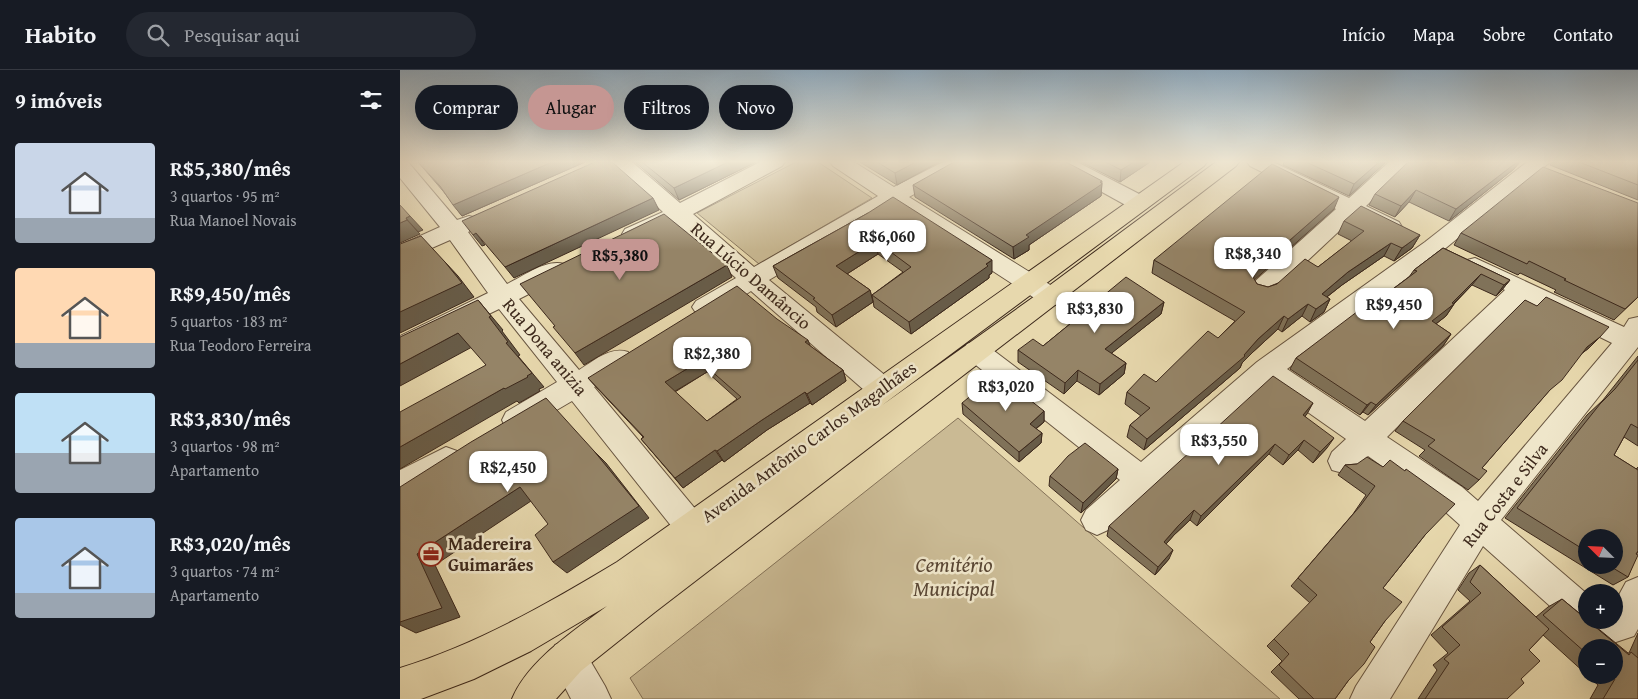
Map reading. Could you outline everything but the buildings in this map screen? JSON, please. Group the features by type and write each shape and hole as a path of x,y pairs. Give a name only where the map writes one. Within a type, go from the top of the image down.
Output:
{"main road":[{"name":"Avenida Antônio Carlos Magalhães","path":"531,699 568,658 976,351 1040,290 1139,203 1155,191"},
{"name":"Avenida Antônio Carlos Magalhães","path":"400,686 452,670 507,644 565,613 629,572 882,389 1040,290 1186,191"}],"street":[{"name":"Rua Dona anizia","path":"425,191 502,295 691,527"},
{"name":"Rua Lúcio Damâncio","path":"648,191 678,213 751,278 882,389"},
{"path":"616,242 719,191"},
{"path":"887,191 1040,290"},
{"path":"685,319 751,278 903,191"},
{"path":"1117,191 1139,203"},
{"path":"1317,191 1522,289 1633,333"},
{"path":"1262,289 1369,191"},
{"path":"1097,520 1267,369 1448,254 1509,191"},
{"path":"400,254 490,214"},
{"path":"400,347 572,262"},
{"path":"1343,462 1522,289"},
{"name":"Rua Costa e Silva","path":"1369,699 1479,524 1633,333"},
{"path":"493,433 635,349"},
{"path":"976,351 1141,479"},
{"path":"1267,369 1451,497 1479,524 1578,609"},
{"path":"400,486 467,448"},
{"path":"1623,622 1638,594"},
{"path":"568,658 592,699"}],"green space":[{"path":"739,191 862,191 872,198 759,264 697,213"},
{"name":"Cemitério Municipal","path":"958,418 1280,699 643,699 630,678"}],"place":[{"name":"Madereira Guimarães","path":"431,554"}]}
